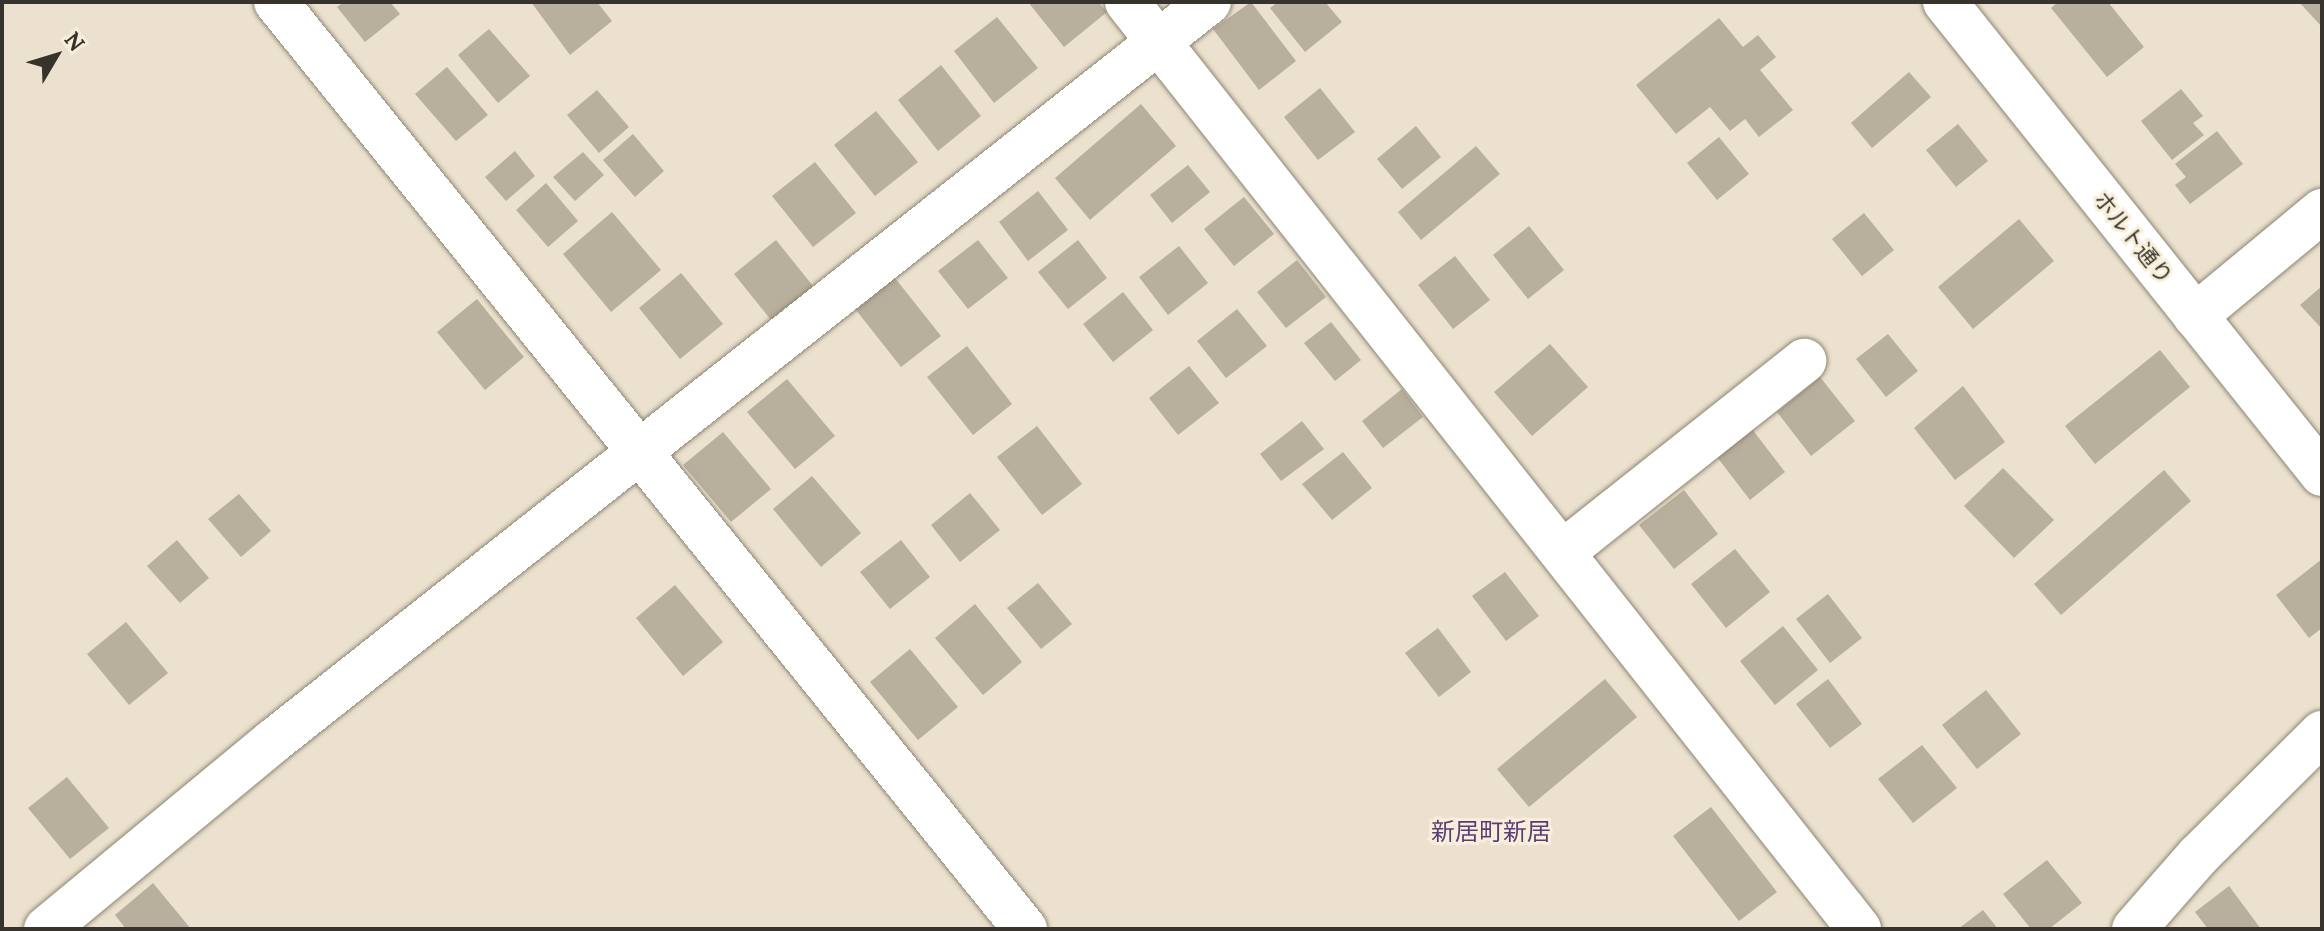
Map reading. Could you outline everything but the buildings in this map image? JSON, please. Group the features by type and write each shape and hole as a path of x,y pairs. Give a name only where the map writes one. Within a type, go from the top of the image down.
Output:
{"street":[{"path":"276,2 1025,929"},
{"path":"1127,2 1859,929"},
{"path":"50,926 272,742 1209,2"},
{"name":"ホルト通り","path":"1945,2 2322,474"},
{"path":"2195,316 2322,211"},
{"path":"1563,552 1804,361"},
{"path":"2134,929 2198,856 2322,733"}],"district":[{"name":"新居町新居","path":"1491,832"}]}
